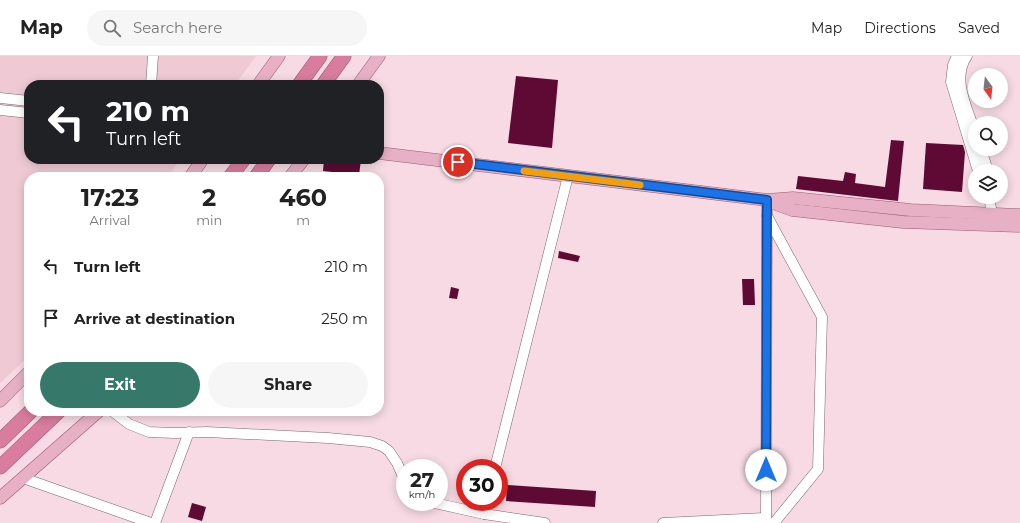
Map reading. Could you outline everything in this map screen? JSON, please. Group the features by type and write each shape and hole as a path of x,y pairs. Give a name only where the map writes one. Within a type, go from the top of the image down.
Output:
{"highway":[{"path":"303,80 320,56"},
{"path":"327,80 344,56"},
{"path":"234,172 240,164"},
{"path":"0,441 26,416"},
{"path":"0,467 54,416"}],"main road":[{"path":"262,80 279,56"},
{"path":"362,80 379,56"},
{"path":"384,154 767,200 793,198 911,210 1020,215"},
{"path":"194,172 200,164"},
{"path":"294,172 300,164"},
{"path":"767,200 792,210 895,221 1020,226"},
{"path":"0,401 24,377"},
{"path":"0,498 93,416"}],"street":[{"path":"151,80 153,56"},
{"path":"967,56 957,63 951,76 953,92 976,164"},
{"path":"957,63 961,88 970,116"},
{"path":"0,98 24,100"},
{"path":"0,110 24,112"},
{"path":"497,459 568,176"},
{"path":"767,200 769,521"},
{"path":"990,204 992,214"},
{"path":"663,523 769,521 818,468 822,317 767,216"},
{"path":"119,416 129,424 145,431 159,433 207,432 370,442 382,446 389,452 396,462"},
{"path":"155,523 189,432"},
{"path":"23,478 151,523"},
{"path":"448,506 484,514 545,523"}],"shaded area":[{"path":"0,56 256,56 239,80 24,80 24,164 177,164 171,172 24,172 24,361 0,383"}],"building":[{"path":"516,76 558,80 552,148 508,143"},
{"path":"891,140 904,141 898,201 796,189 798,176 843,181 845,172 856,174 855,183 885,187"},
{"path":"926,143 963,145 965,152 962,192 923,189"},
{"path":"324,164 360,164 359,172 323,171"},
{"path":"559,251 580,256 578,262 558,258"},
{"path":"742,279 754,279 755,305 743,305"},
{"path":"451,287 459,289 457,299 449,298"},
{"path":"508,485 596,491 595,507 508,501"},
{"path":"192,503 206,507 202,521 188,517"}],"slow traffic":[{"path":"524,171 640,185"}],"route":[{"path":"458,162 767,200 766,470"}]}
